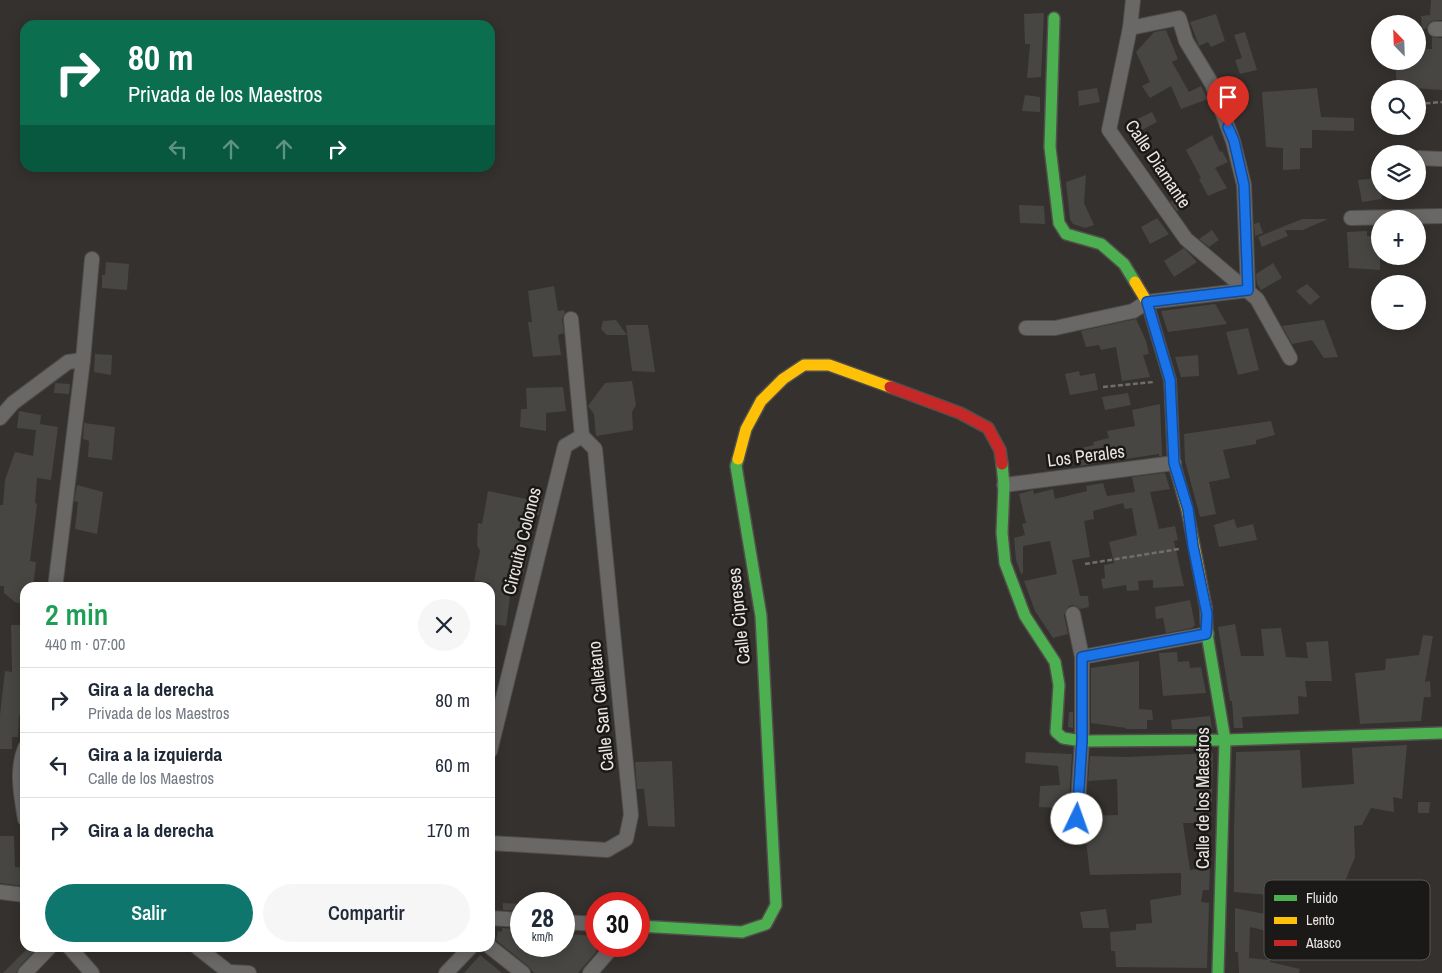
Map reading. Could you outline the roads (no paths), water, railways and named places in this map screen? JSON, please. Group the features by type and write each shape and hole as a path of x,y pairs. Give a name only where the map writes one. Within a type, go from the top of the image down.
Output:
{"street":[{"name":"Calle Diamante","path":"1133,0 1130,28 1109,130 1186,239 1257,298 1290,358"},
{"name":"Calle de los Maestros","path":"1054,18 1050,146 1059,223 1066,234 1101,244 1124,264 1147,302 1170,380 1174,463 1188,509 1193,546 1207,614 1206,634 1225,740 1218,973"},
{"path":"1026,328 1055,328 1132,311 1147,302 1248,290 1244,185 1234,141 1212,84 1186,41 1180,18 1130,28"},
{"path":"1426,158 1442,159"},
{"path":"1351,218 1442,216"},
{"path":"56,582 83,360 92,259"},
{"path":"571,319 582,436"},
{"path":"0,418 13,403 68,362 83,360"},
{"name":"Calle Cipreses","path":"650,927 742,932 766,924 776,905 761,616 736,466 746,429 761,402 783,379 804,365 829,365 960,413 988,428 1000,450 1004,485 1002,533 1005,563 1025,616 1055,662 1059,685 1056,732 1063,738 1082,741"},
{"name":"Circuito Colonos","path":"495,731 565,446 582,436"},
{"name":"Calle San Calletano","path":"495,843 606,850 626,839 631,815 595,449 582,436"},
{"name":"Los Perales","path":"1004,485 1174,463"},
{"path":"1073,614 1082,657 1082,741 1077,819"},
{"path":"1082,657 1206,634"},
{"path":"1082,741 1225,740 1442,733"},
{"path":"0,892 20,894"},
{"path":"495,921 510,920"},
{"path":"495,951 523,973"},
{"path":"25,973 45,952"},
{"path":"74,952 92,973"},
{"path":"203,952 230,972 249,973"},
{"path":"446,973 466,952"},
{"path":"590,973 604,957"}]}
